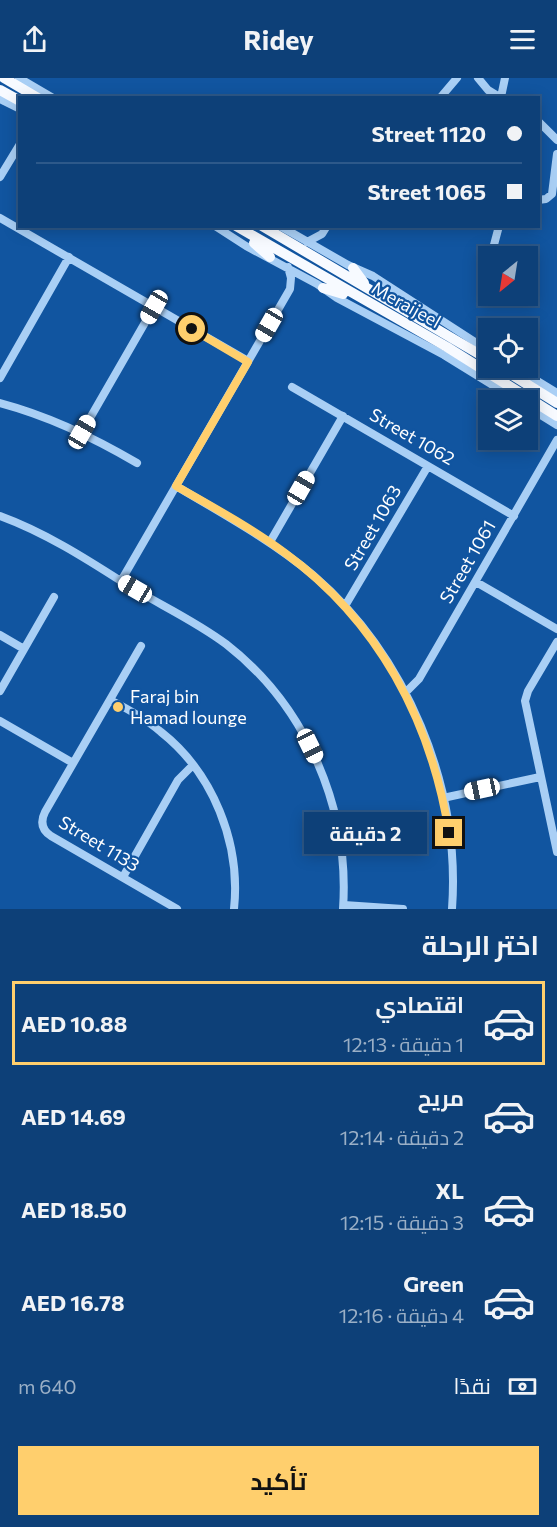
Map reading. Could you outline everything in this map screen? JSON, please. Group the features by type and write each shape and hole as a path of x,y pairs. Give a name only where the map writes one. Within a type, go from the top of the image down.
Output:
{"main road":[{"path":"4,78 35,96"},
{"path":"0,90 18,100"},
{"path":"232,228 270,257"},
{"name":"Meraijeel","path":"239,228 447,347 556,421"},
{"name":"Meraijeel","path":"265,228 478,353"},
{"path":"353,268 368,288"},
{"path":"323,288 381,311"},
{"path":"517,378 557,403"}],"street":[{"path":"19,78 50,96"},
{"path":"442,96 457,78"},
{"path":"478,78 482,85 499,96"},
{"path":"501,96 505,78"},
{"path":"0,99 18,108"},
{"path":"540,123 557,140"},
{"path":"0,177 18,147"},
{"path":"540,200 546,199 552,194 557,154"},
{"path":"0,218 248,362"},
{"name":"Meraijeel","path":"218,228 246,246 288,267 345,303 444,355 501,390"},
{"path":"283,228 353,268 373,276 478,344"},
{"path":"494,246 498,228"},
{"path":"306,242 325,230"},
{"path":"325,230 322,244 326,253"},
{"path":"0,378 69,257"},
{"path":"121,581 290,289 291,278 288,267"},
{"path":"290,289 309,280"},
{"path":"82,432 154,307"},
{"path":"532,378 557,393"},
{"name":"Street 1062","path":"292,387 514,516"},
{"path":"0,403 33,412 82,432 137,463"},
{"path":"538,412 556,421 557,433"},
{"path":"270,542 343,416"},
{"name":"Street 1061","path":"405,693 419,679 557,443"},
{"name":"Street 1063","path":"345,606 428,466"},
{"path":"176,486 270,542 304,567 345,606 374,642 405,693 430,753 443,798 451,856 452,909"},
{"path":"0,516 31,529 107,570 121,581 201,627 226,644 259,674 290,712 318,762 330,797 342,857 344,907 403,909"},
{"path":"476,582 557,629"},
{"path":"0,691 54,597"},
{"path":"0,635 24,649"},
{"path":"557,642 528,691 525,701 557,852"},
{"name":"Street 1133","path":"141,646 42,818 43,829 51,836 173,908"},
{"path":"110,700 163,733 193,765 216,801 227,833 235,877 234,909"},
{"path":"0,721 73,763"},
{"path":"123,878 178,780 193,765"},
{"path":"443,798 540,777"}],"place":[{"name":"Faraj bin Hamad lounge","path":"118,707"}],"route":[{"path":"192,329 248,362 176,486 250,529 304,567 345,606 374,642 405,693 424,735 443,798 449,833"}]}
